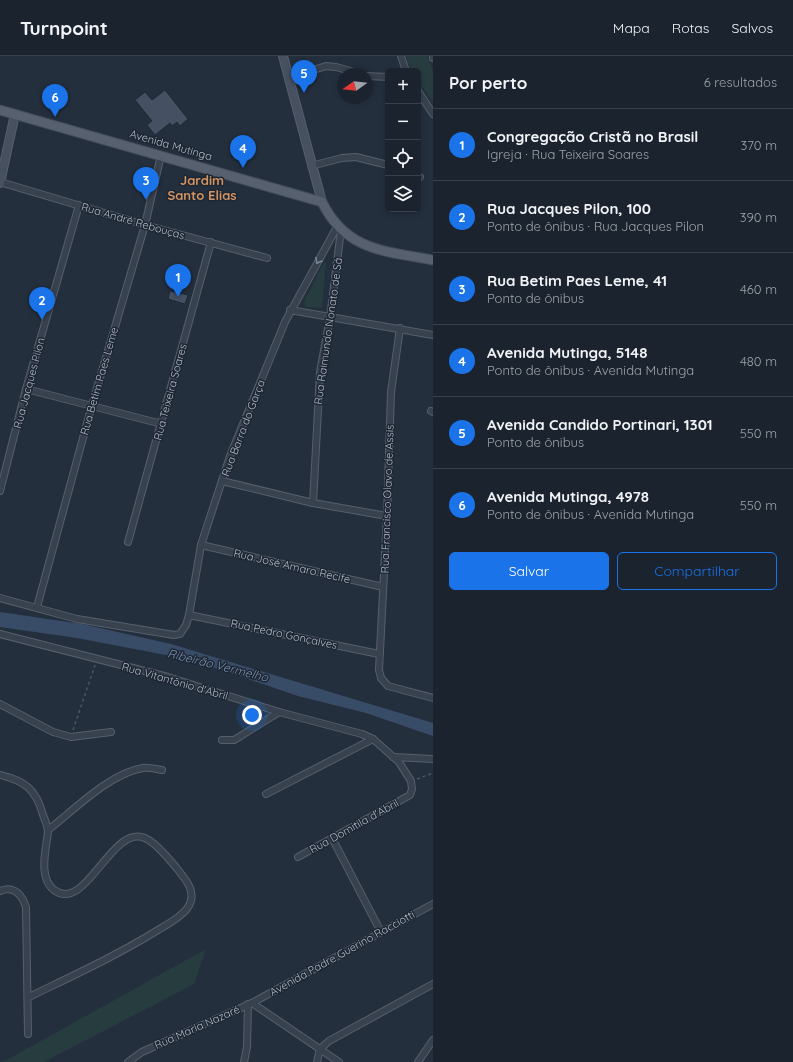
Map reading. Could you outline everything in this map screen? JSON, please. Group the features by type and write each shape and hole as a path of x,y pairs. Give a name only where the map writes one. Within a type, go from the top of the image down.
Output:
{"main road":[{"path":"283,56 311,166 322,202 339,228 358,243 372,248 433,260"},
{"name":"Avenida Mutinga","path":"0,110 322,202"},
{"path":"0,182 15,114"}],"street":[{"path":"401,56 405,68"},
{"path":"288,78 326,66 340,68"},
{"path":"373,77 385,78"},
{"path":"421,96 433,114"},
{"name":"Rua Betim Paes Leme","path":"37,607 92,405 145,225 161,155"},
{"path":"311,166 342,158 356,157 385,164"},
{"name":"Rua André Rebouças","path":"0,182 145,225 266,258"},
{"name":"Rua Jacques Pilon","path":"0,491 26,389 79,205"},
{"name":"Rua Barra do Garça","path":"37,607 77,620 174,635 182,632 189,614 201,545 233,449 290,310 339,228"},
{"name":"Rua Raimundo Nonato de Sá","path":"313,503 317,395 330,318 339,228"},
{"name":"Rua Teixeira Soares","path":"128,542 162,424 211,242"},
{"path":"290,310 330,318 400,328 433,335"},
{"name":"Rua Francisco Olavo de Assis","path":"400,328 391,399 388,516 379,670 382,680 388,686 433,698"},
{"path":"26,389 162,424"},
{"path":"222,482 313,503 388,516"},
{"name":"Rua José Amaro Recife","path":"201,545 384,587"},
{"path":"0,598 37,607"},
{"name":"Rua Pedro Gonçalves","path":"189,614 379,654"},
{"name":"Rua Vitantônio d'Abril","path":"0,634 168,677 279,712 325,723 373,739 394,757 411,781"},
{"path":"0,704 52,732 71,737 111,732"},
{"path":"222,740 234,740 239,738 279,712"},
{"path":"266,794 373,739"},
{"path":"394,757 433,759"},
{"path":"48,830 107,784 120,776 142,768 162,770"},
{"path":"0,775 20,781 29,787 41,807 48,830 46,843 46,878 54,889 60,893 68,894 74,892 95,873 121,843 130,838 140,836 150,841 172,863 190,887 192,899 188,908 177,918 133,945 29,997"},
{"name":"Rua Domitila d'Abril","path":"298,857 410,794 411,781"},
{"path":"332,838 381,932"},
{"path":"0,891 10,888 17,891 23,898 26,907 29,997 28,1034"},
{"name":"Avenida Padre Guerino Racciotti","path":"250,1003 433,904"},
{"path":"317,1062 320,1049 329,1041 433,984"},
{"path":"244,1062 247,1047 250,1003 339,1062"},
{"name":"Rua Maria Nazaré","path":"128,1062 142,1052 250,1003"},
{"path":"418,1062 433,1040"}],"path":[{"path":"71,737 97,660"},
{"path":"411,781 433,773"}],"green space":[{"path":"406,56 427,56 433,71 433,103 421,85 421,68 410,68"},
{"path":"324,262 326,262 322,308 306,307 304,302"},
{"path":"206,949 194,984 44,1062 3,1062"}],"water":[{"name":"Ribeirão Vermelho","path":"0,612 82,624 171,644 433,723 433,736 366,713 298,696 192,660 77,638 0,627"}],"building":[{"path":"165,90 188,119 180,126 177,122 172,126 170,123 155,135 147,125 152,121 135,100 145,92 152,100"},
{"path":"170,291 188,295 185,304 168,299"}],"place":[{"name":"Avenida Candido Portinari, 1301","path":"304,93"},
{"name":"Avenida Mutinga, 4978","path":"55,117"},
{"name":"Avenida Mutinga, 5148","path":"243,168"},
{"name":"Rua Betim Paes Leme, 41","path":"146,200"},
{"name":"Congregação Cristã no Brasil","path":"178,297"},
{"name":"Rua Jacques Pilon, 100","path":"42,320"}],"district":[{"name":"Jardim Santo Elias","path":"202,188"}]}
